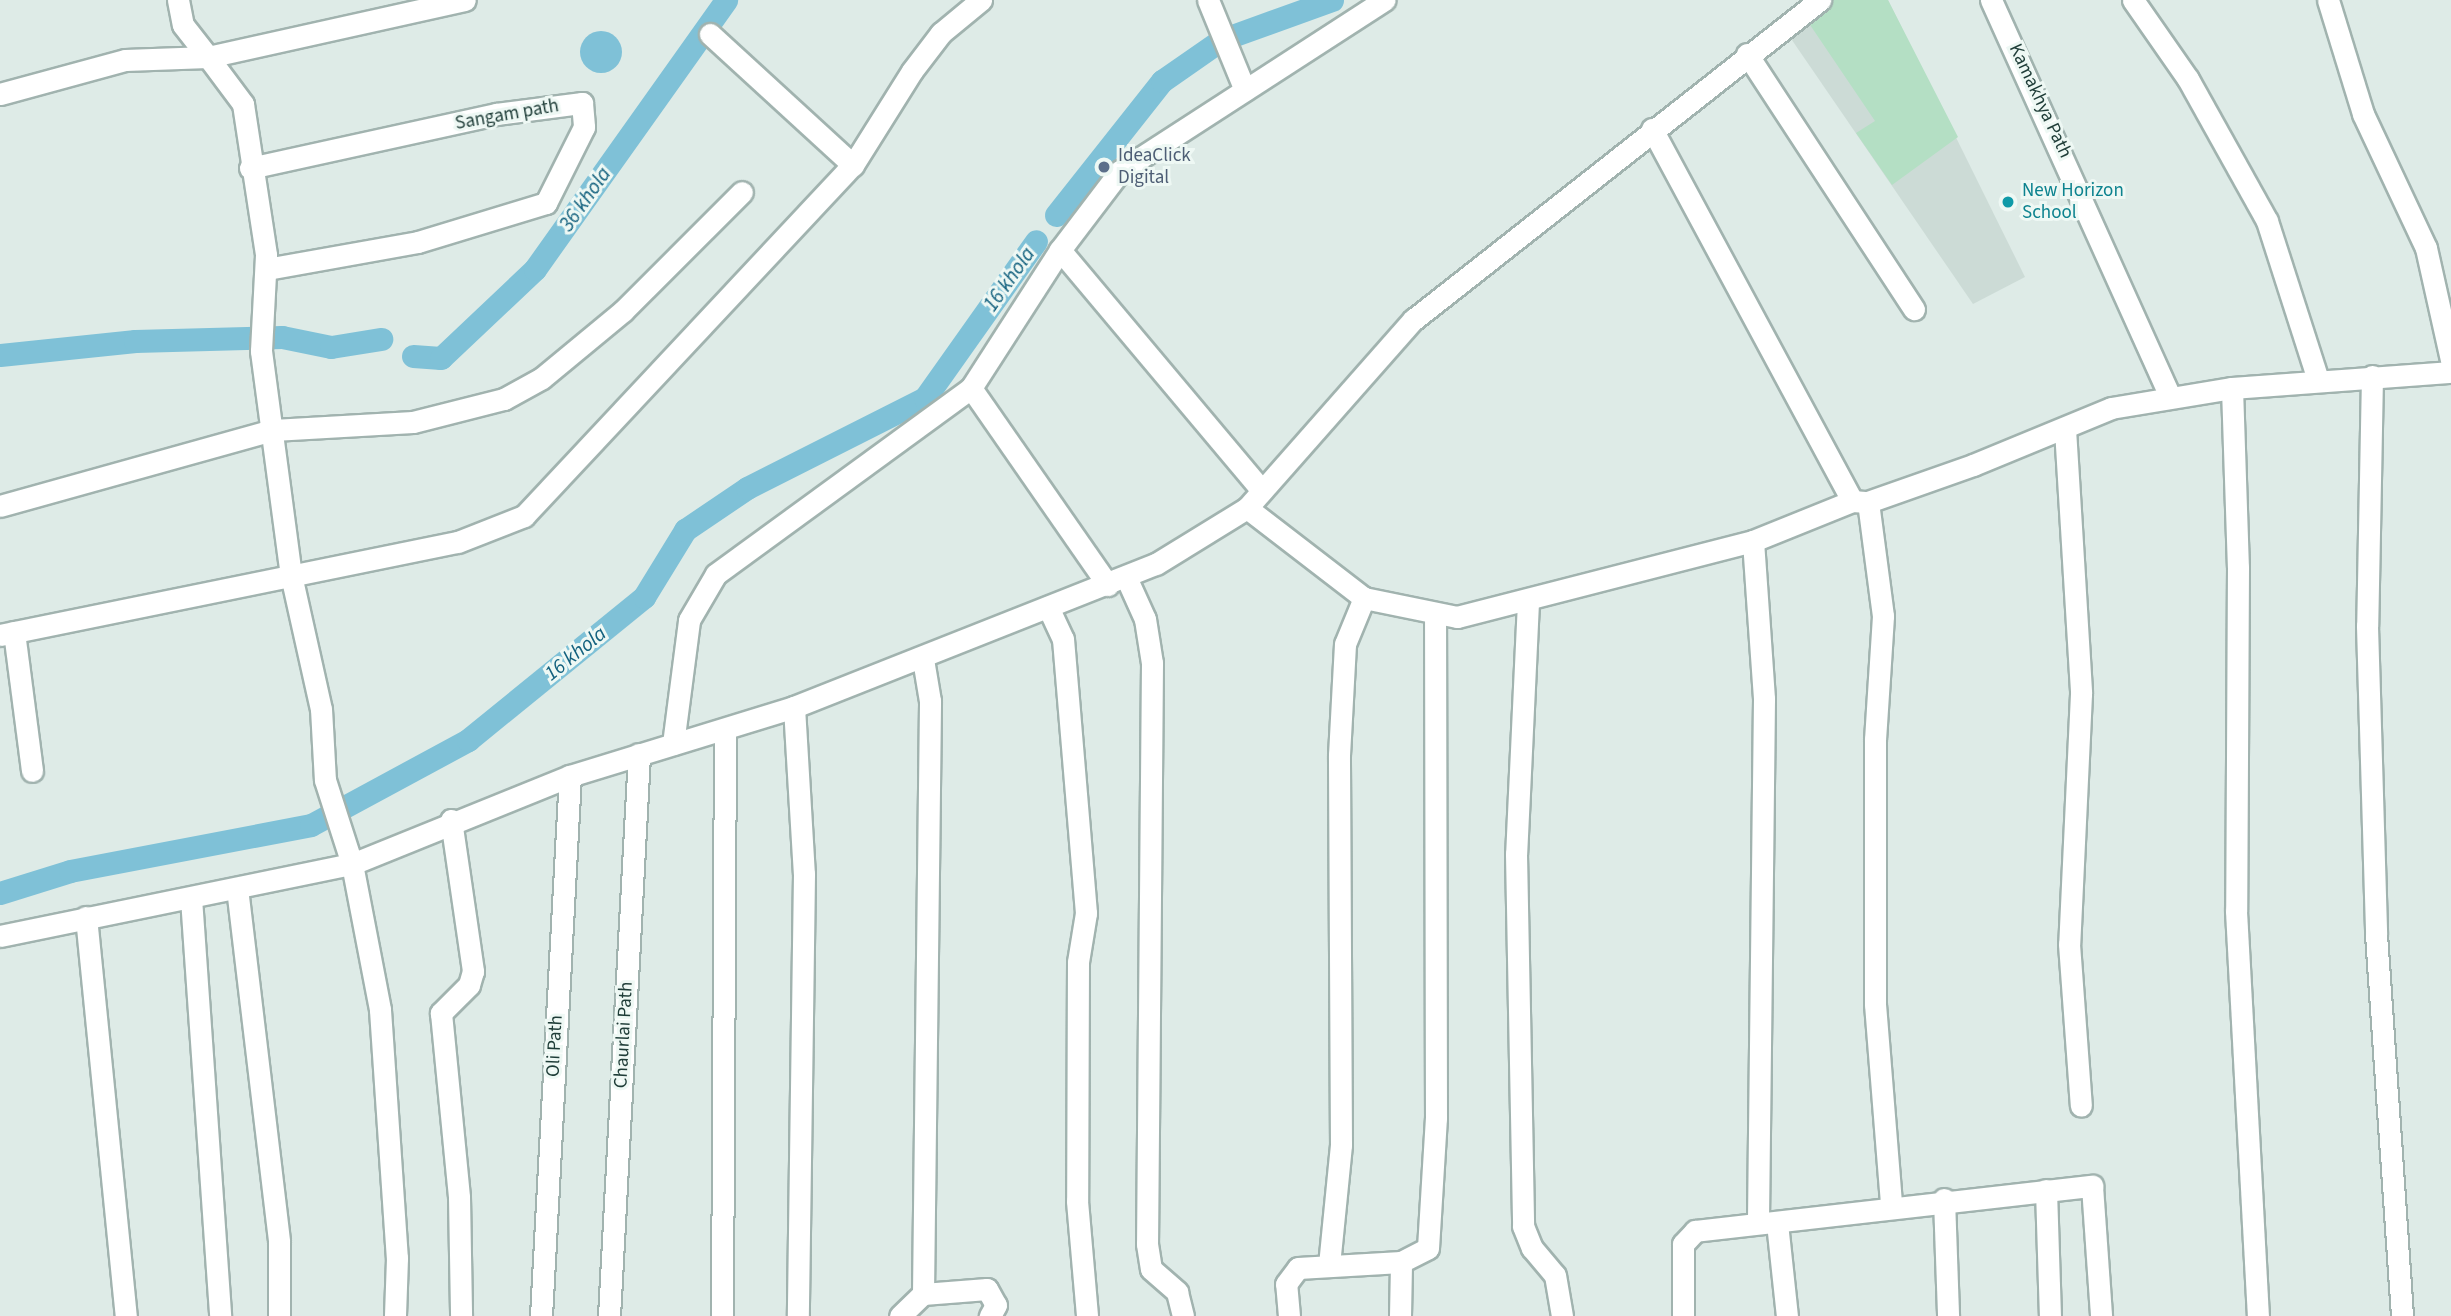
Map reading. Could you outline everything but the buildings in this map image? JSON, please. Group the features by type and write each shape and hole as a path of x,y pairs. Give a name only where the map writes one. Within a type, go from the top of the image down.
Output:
{"street":[{"path":"177,0 183,25 243,104 250,168 267,269 261,351 291,575 321,709 325,780 340,840 352,864 380,1010 397,1258 395,1316"},
{"path":"0,94 125,60 208,57 465,0"},
{"path":"32,771 7,634 458,542 524,516 853,165 912,71 941,33 981,0"},
{"path":"673,744 689,620 716,573 971,388 1060,250 1120,171 1243,86 1384,0"},
{"path":"0,936 352,864 452,820 569,776 725,731 794,707 923,659 1117,581 1247,508 1413,320 1652,128 1820,0"},
{"name":"Kamakhya Path","path":"1991,0 2170,397"},
{"path":"2133,0 2188,79 2267,222 2318,380"},
{"path":"2328,0 2363,114 2426,248 2451,360"},
{"path":"1210,3 1243,86"},
{"path":"710,34 853,165"},
{"path":"1747,54 1914,309"},
{"name":"Sangam path","path":"250,168 496,114 582,103 584,127 546,204 418,242 267,269"},
{"path":"1652,128 1860,501 1883,616 1875,739 1875,1004 1891,1205"},
{"path":"0,506 273,430 413,422 504,399 542,378 623,311 742,192"},
{"path":"1060,250 1262,491"},
{"path":"1247,508 1364,598 1435,616 1528,603 1753,541 2065,429 2111,408 2232,388 2451,372"},
{"path":"2372,376 2367,626 2376,933 2402,1316"},
{"path":"971,388 1145,619 1152,663 1147,1244 1151,1269 1177,1292 1183,1316"},
{"path":"2232,388 2238,567 2236,911 2258,1316"},
{"path":"2065,429 2081,694 2069,944 2081,1106"},
{"path":"1753,541 1764,699 1768,1223 1787,1316"},
{"path":"1329,1265 1341,1145 1340,741 1345,644 1364,598"},
{"path":"1528,603 1516,854 1523,1226 1532,1248 1555,1275 1562,1316"},
{"path":"1048,607 1063,639 1086,913 1078,962 1077,1215 1087,1316"},
{"path":"1289,1316 1286,1284 1298,1268 1401,1262 1428,1248 1436,1118 1435,616"},
{"path":"923,659 930,701 923,1294"},
{"path":"794,707 804,874 798,1316"},
{"path":"722,1316 725,731"},
{"name":"Chaurlai Path","path":"609,1316 639,754"},
{"name":"Oli Path","path":"541,1316 569,776"},
{"path":"452,820 473,971 469,985 441,1013 459,1197 461,1316"},
{"path":"237,887 279,1242 279,1316"},
{"path":"191,898 220,1316"},
{"path":"86,917 126,1316"},
{"path":"1683,1316 1683,1244 1695,1231 1891,1205 2092,1186 2101,1316"},
{"path":"2046,1190 2050,1316"},
{"path":"1944,1199 1948,1316"},
{"path":"1400,1316 1401,1262"},
{"path":"900,1316 923,1294 986,1289 996,1305 990,1316"}],"shaded area":[{"path":"1888,0 2025,277 1973,304 1783,27"}],"green space":[{"path":"1820,0 1888,0 1958,137 1892,185 1856,133 1875,121 1802,13"}],"water":[{"path":"601,31 616,37 622,52 616,67 601,73 586,67 580,52 586,37"}],"waterway":[{"name":"36 khola","path":"413,356 441,358 535,269 726,0"},
{"name":"16 khola","path":"1056,215 1162,81 1221,40 1332,0"},
{"name":"16 khola","path":"0,893 70,871 311,825 468,740 644,597 685,530 747,488 925,398 1036,241"},
{"name":"36 khola","path":"0,355 135,341 282,337 331,347 381,339"}],"place":[{"name":"IdeaClick Digital","path":"1104,167"},
{"name":"New Horizon School","path":"2008,202"}]}
